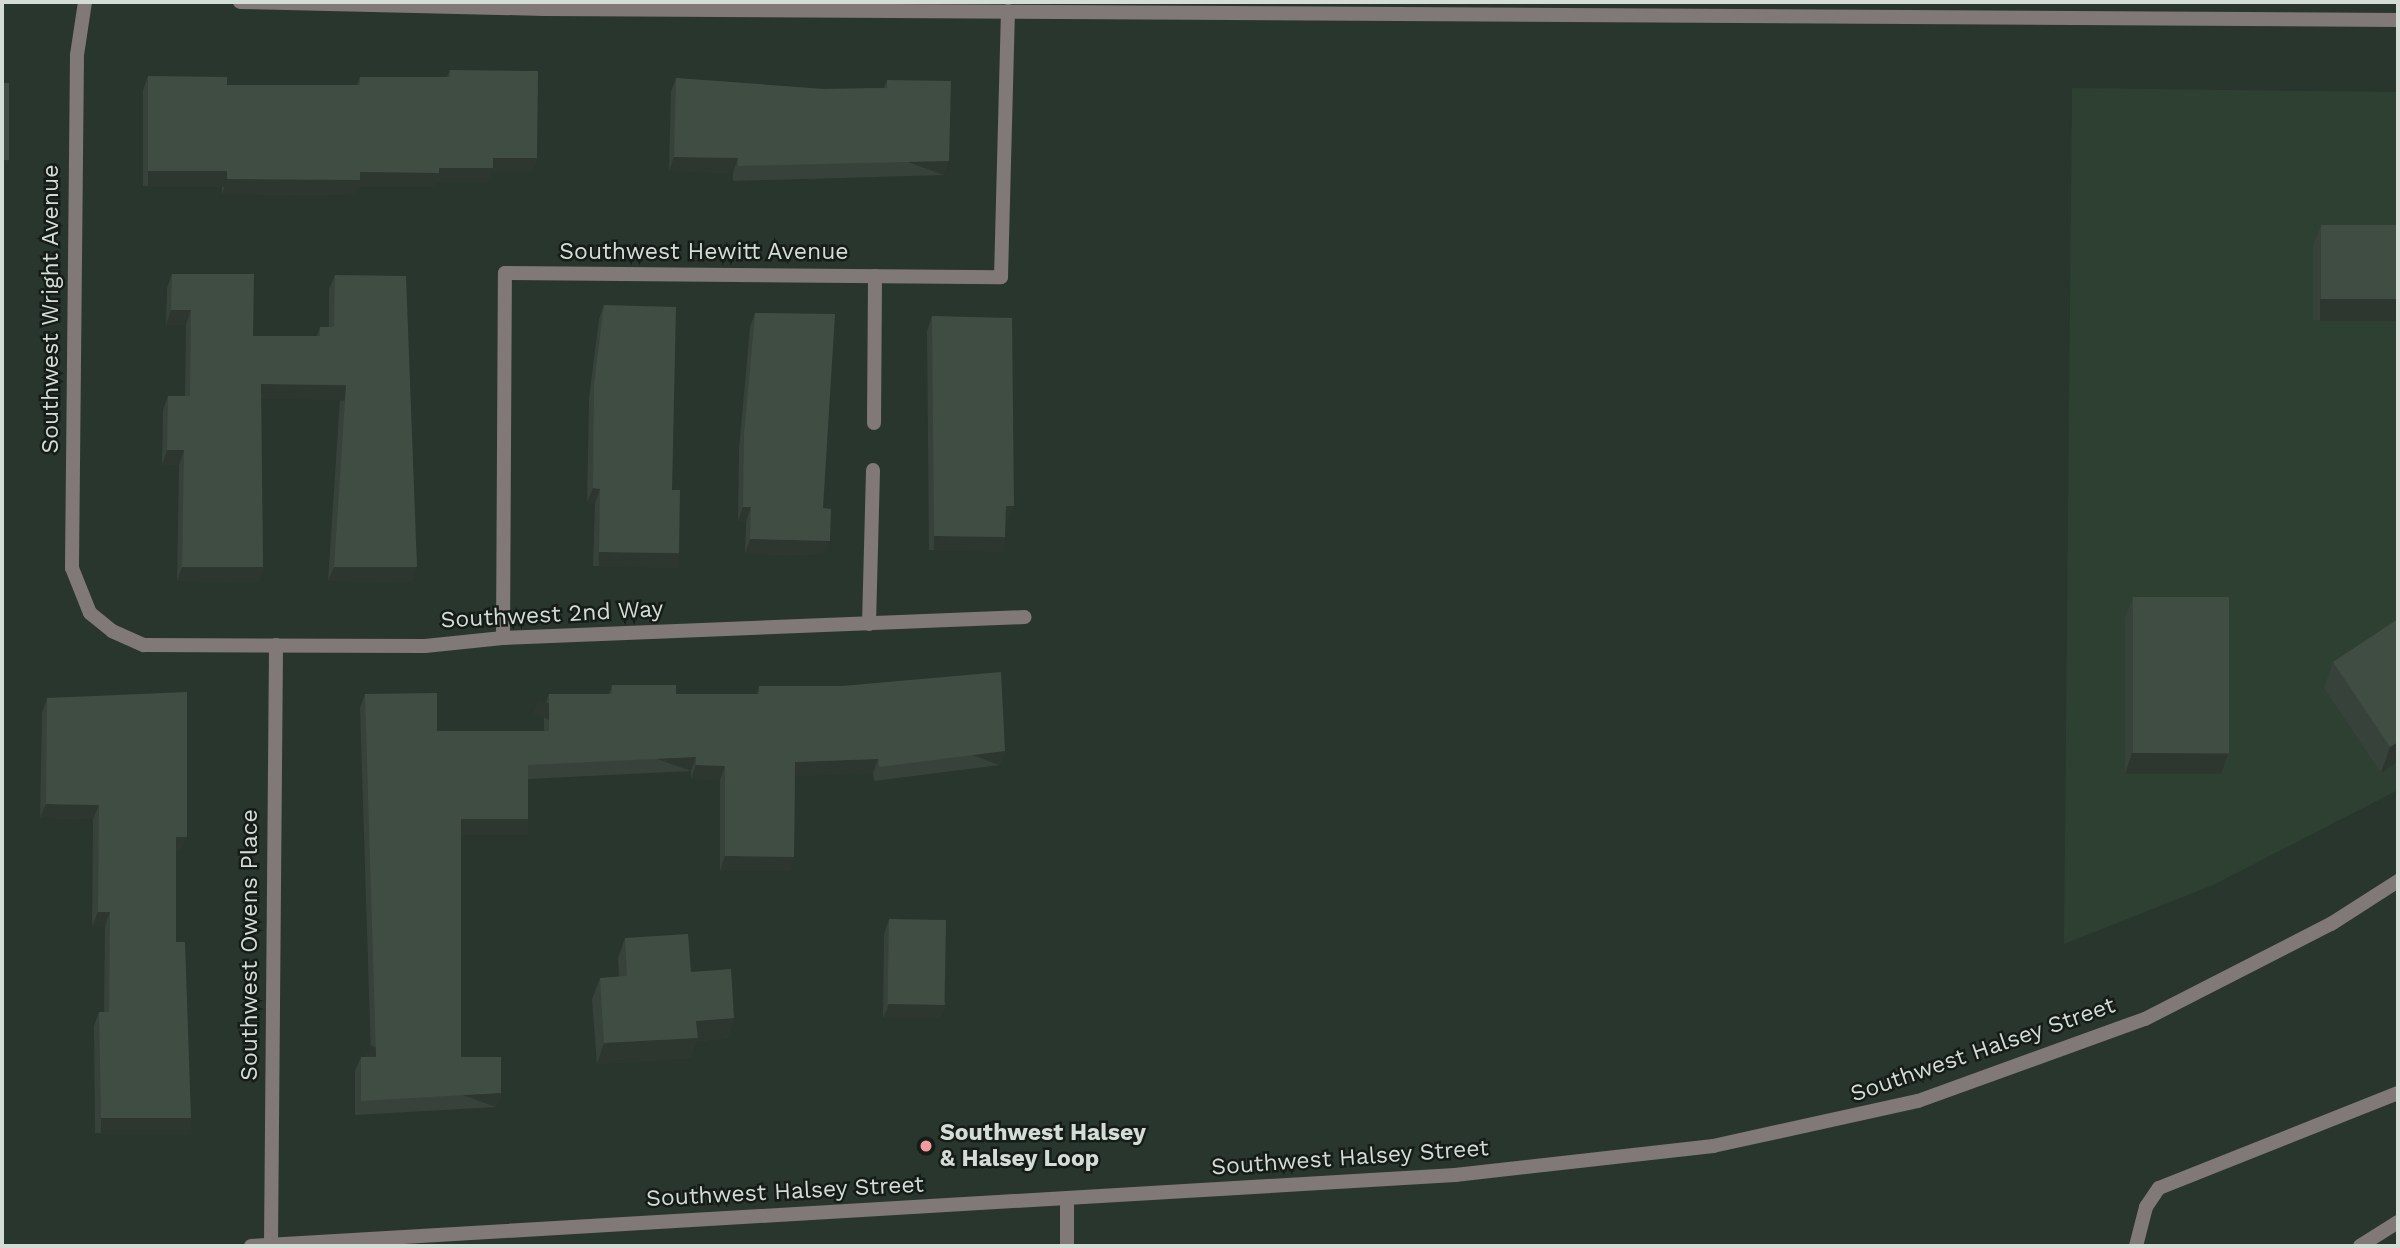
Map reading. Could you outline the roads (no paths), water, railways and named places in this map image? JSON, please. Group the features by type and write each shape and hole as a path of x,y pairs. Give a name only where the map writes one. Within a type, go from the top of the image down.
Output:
{"street":[{"name":"Southwest Wright Avenue","path":"85,2 77,55 72,568 90,613"},
{"path":"240,2 795,6 1007,11 2398,20"},
{"name":"Southwest Hewitt Avenue","path":"503,638 505,273 1001,277 1007,11"},
{"path":"874,423 875,276"},
{"path":"869,625 873,470"},
{"name":"Southwest 2nd Way","path":"90,613 144,645 425,646 503,638 1025,617"},
{"name":"Southwest Owens Place","path":"271,1245 275,645"},
{"name":"Southwest Halsey Street","path":"251,1246 330,1244 1067,1199 1591,1163 1839,1122 1982,1080 2145,1019 2331,924 2398,881"},
{"path":"2136,1246 2146,1207 2159,1188 2398,1093"},
{"path":"1066,1246 1067,1199"},
{"path":"2360,1246 2398,1222"}],"place":[{"name":"Southwest Halsey & Halsey Loop","path":"926,1146"}]}
